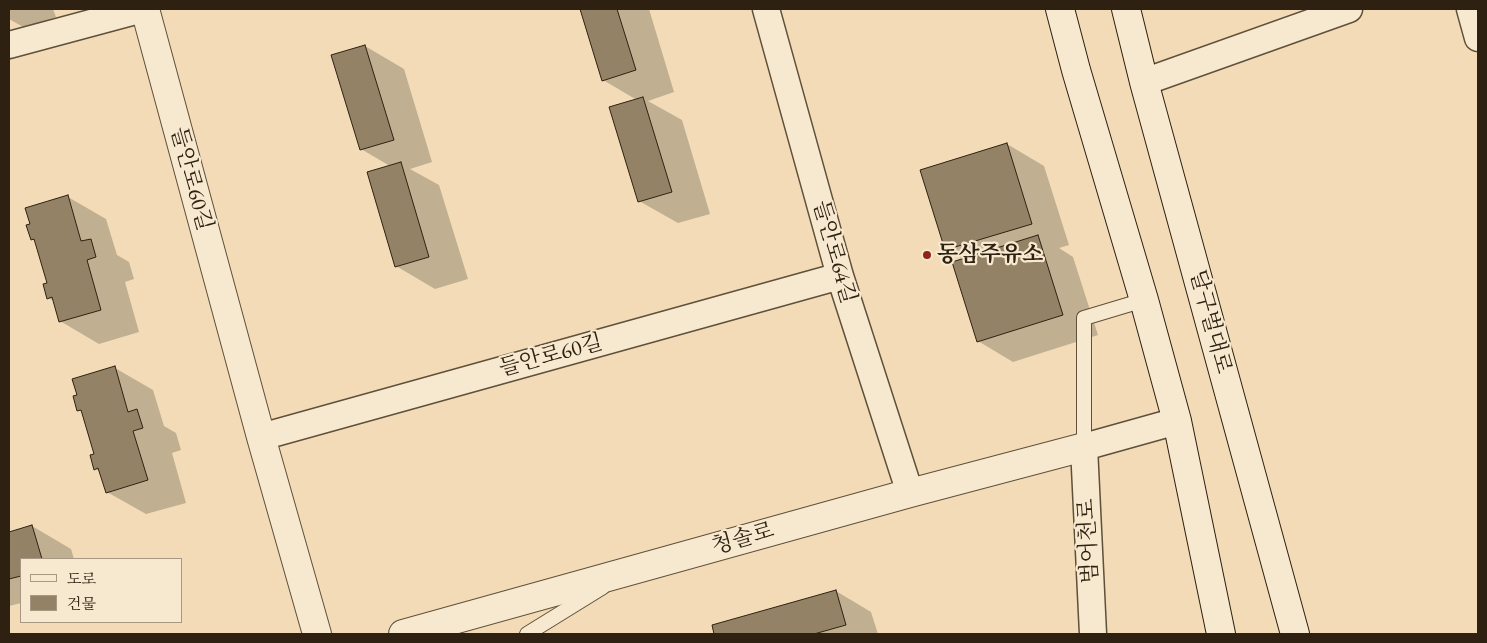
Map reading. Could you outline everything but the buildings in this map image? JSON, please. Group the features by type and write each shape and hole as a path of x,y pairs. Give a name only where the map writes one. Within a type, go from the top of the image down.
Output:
{"street":[{"path":"9,45 144,9"},
{"name":"들안로60길","path":"144,9 317,634"},
{"name":"들안로64길","path":"766,9 840,276 910,493"},
{"path":"1060,9 1076,70 1144,300 1176,421 1221,634"},
{"name":"달구벌대로","path":"1126,9 1144,82 1295,634"},
{"path":"1144,82 1350,9"},
{"path":"1470,9 1478,38"},
{"name":"들안로60길","path":"261,436 840,276"},
{"path":"1084,447 1176,421"},
{"name":"청솔로","path":"402,634 910,493 1084,447"},
{"name":"범어천로","path":"1084,447 1093,634"}],"lane":[{"path":"1084,447 1084,318 1144,300"},
{"path":"527,634 629,571"}],"place":[{"name":"동삼주유소","path":"927,255"}]}
